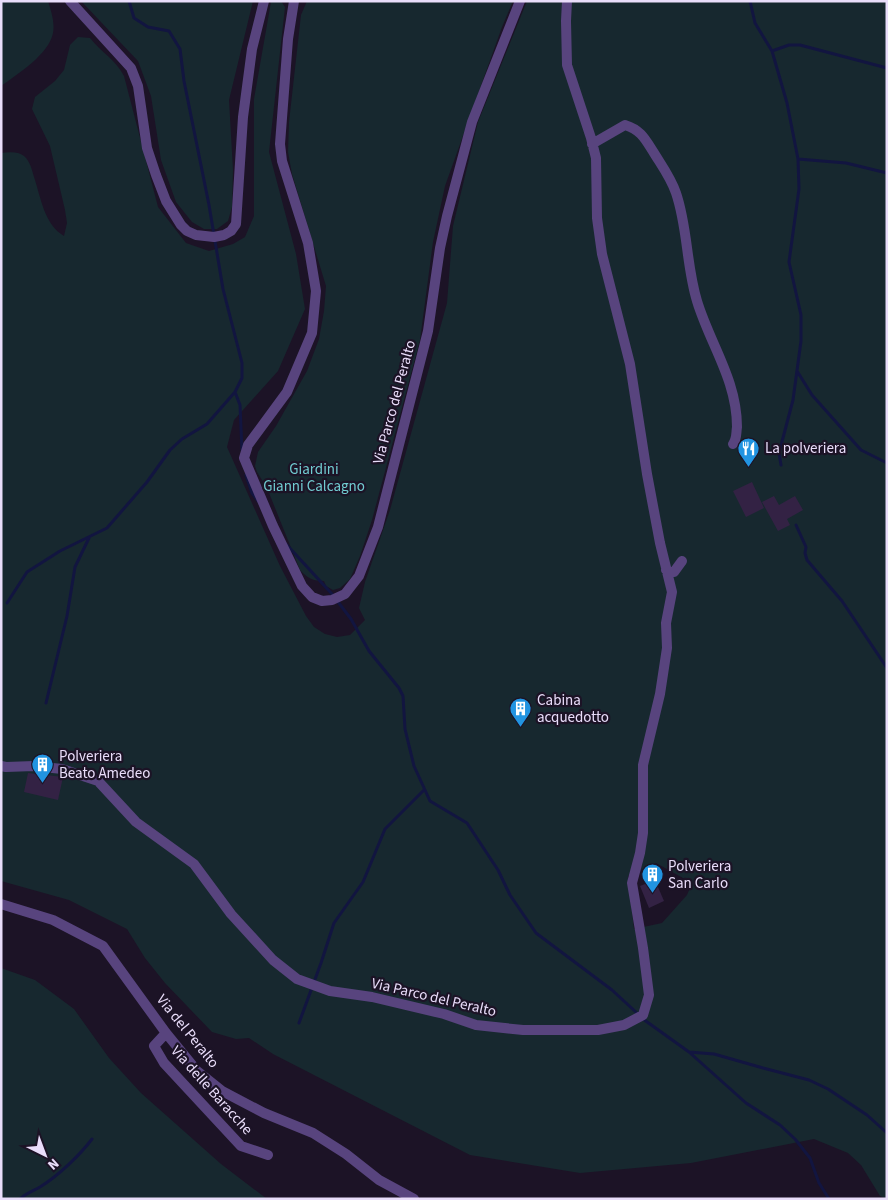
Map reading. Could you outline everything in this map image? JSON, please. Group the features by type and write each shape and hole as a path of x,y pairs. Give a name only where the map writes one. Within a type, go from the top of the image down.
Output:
{"street":[{"path":"70,1 131,68 138,86 147,148 166,201 187,231 196,235 214,237 231,231 236,224 243,117 252,49 264,1"},
{"name":"Via Parco del Peralto","path":"294,1 288,39 280,144 282,161 308,243 316,291 312,334 287,392 248,445 244,458 273,526 302,586 312,597 322,601 332,600 345,594 354,582 361,571 378,526 428,331 440,248 472,122 520,1"},
{"name":"Via Parco del Peralto","path":"1,766 6,768 34,766 62,769 98,781 136,822 194,864 231,914 267,954 297,979 330,990 372,997 444,1014 476,1025 522,1030 598,1030 624,1025 643,1016 649,995 644,948 632,883 644,833 643,765 660,694 667,648 666,623 672,592 647,474 630,364 602,254 597,218 596,158 568,65 567,1"},
{"path":"592,144 625,125 635,128 644,137 670,177 687,238 683,260 729,381 736,409 736,435 735,442 732,444"},
{"path":"666,570 674,572 682,561"},
{"name":"Via del Peralto","path":"1,904 53,920 103,946 166,1033 198,1071 222,1091 264,1113 313,1133 346,1154 379,1180 414,1199"},
{"name":"Via delle Baracche","path":"166,1033 154,1046 164,1063 241,1146 268,1155"}],"green space":[{"path":"1,1 48,1 53,33 46,48 39,56 1,86"},
{"path":"81,1 253,1 229,100 233,170 232,207 228,221 217,229 204,229 192,222 176,202 161,160 151,96 138,61"},
{"path":"281,1 285,7 269,152 296,254 305,309 278,371 234,420 227,447 280,566 306,616 314,627 325,634 337,637 350,635 365,620 359,608 365,582 390,510 447,303 453,226 478,122 527,1 887,1 887,1199 880,1196 861,1165 848,1153 814,1139 691,1163 580,1173 470,1155 273,1054 249,1038 236,1039 212,1032 165,983 145,958 127,929 69,900 1,881 1,153 22,154 26,158 32,169 41,202 48,218 57,231 64,236 67,223 65,210 50,146 32,109 35,97 55,81 64,70 70,45 78,37 90,38 117,65 124,76 158,207 186,243 209,251 233,244 245,237 254,216 254,99 271,2","holes":["656,863 692,883 687,895 662,923 634,929 628,876"]},
{"name":"Giardini Gianni Calcagno","path":"307,1 513,1 445,186 433,242 420,340 372,520 350,579 340,588 333,590 326,586 324,581 310,578 300,570 267,488 255,466 258,452 276,426 307,371 319,339 324,311 326,286 292,174 288,152 289,122 301,15"},
{"path":"1,968 35,980 74,1009 109,1058 141,1093 221,1164 267,1199 1,1199"}],"building":[{"path":"752,482 764,508 746,517 733,491"},
{"path":"774,496 779,505 795,496 803,510 787,519 790,525 778,531 762,502"},
{"name":"Polveriera Beato Amedeo","path":"28,773 63,777 58,800 24,792"},
{"name":"Polveriera San Carlo","path":"655,880 664,901 649,908 640,886"}],"waterway":[{"path":"7,603 27,572 60,551 107,528 147,482 170,450 182,439 207,424 235,392 242,378 242,363 223,289 209,205 184,81 180,49 169,31 148,27 134,18 129,1"},
{"path":"750,1 755,23 772,51 787,103 798,159 799,189 789,262 801,315 801,341 793,400 779,453 781,465"},
{"path":"772,51 789,45 800,45 887,68"},
{"path":"798,159 846,163 887,173"},
{"path":"797,371 812,395 861,450 887,463"},
{"path":"235,392 240,405 242,450"},
{"path":"246,475 252,493 258,501"},
{"path":"796,525 806,547 807,560 842,601 887,668"},
{"path":"46,703 67,616 75,567 89,538"},
{"path":"286,544 332,594 351,619 369,651 399,688 403,696 405,729 414,766 430,801 467,823 498,870 510,895 536,933 612,990 638,1014"},
{"path":"299,1023 334,923 363,882 385,829 424,790"},
{"path":"643,1019 689,1052 746,1103 780,1125 795,1139 810,1158 819,1183 829,1199"},
{"path":"689,1052 714,1054 809,1080 828,1089 867,1115 887,1133"},
{"path":"20,1199 61,1171 92,1139"}],"place":[{"name":"La polveriera","path":"749,467"},
{"name":"Cabina acquedotto","path":"521,728"},
{"name":"Polveriera Beato Amedeo","path":"43,784"},
{"name":"Polveriera San Carlo","path":"652,894"}]}
